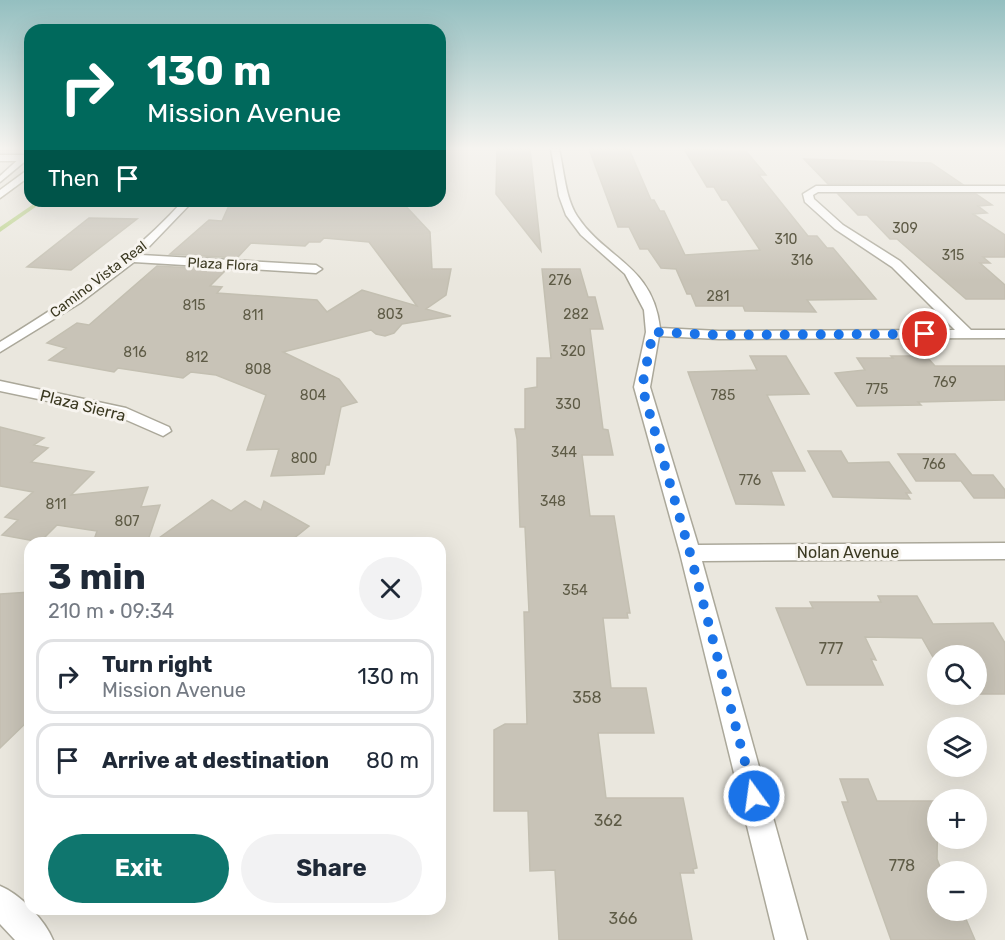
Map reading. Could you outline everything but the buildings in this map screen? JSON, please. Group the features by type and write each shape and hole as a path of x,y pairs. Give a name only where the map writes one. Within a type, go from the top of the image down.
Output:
{"street":[{"path":"563,193 571,214 585,233 630,272 651,310 653,332 642,387 690,553 791,940"},
{"path":"810,193 809,200 839,227 896,264 967,334"},
{"name":"Camino Vista Real","path":"0,348 78,297 129,258 156,236 183,207"},
{"name":"Plaza Flora","path":"129,258 316,269"},
{"path":"653,332 719,335 1005,334"},
{"name":"Plaza Sierra","path":"0,386 120,411 163,431"},
{"name":"Nolan Avenue","path":"690,553 1005,551"},
{"path":"0,901 37,940"}],"waterway":[{"path":"0,230 33,207"}],"route":[{"path":"754,796 690,553 642,387 653,332 719,335 925,334"}]}
